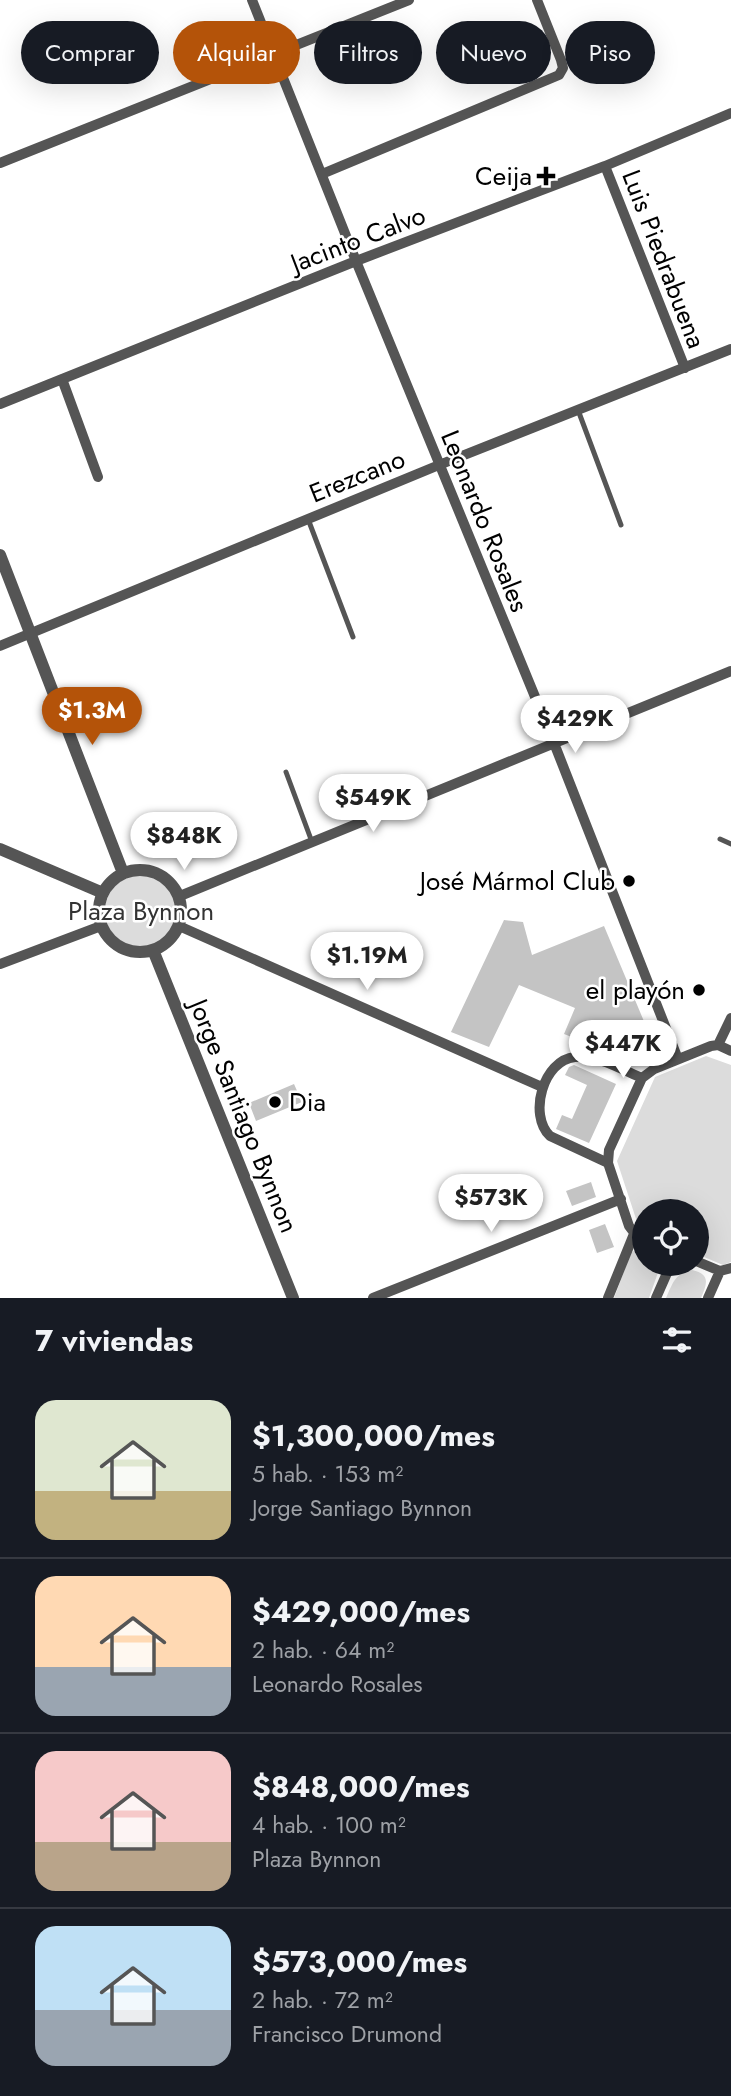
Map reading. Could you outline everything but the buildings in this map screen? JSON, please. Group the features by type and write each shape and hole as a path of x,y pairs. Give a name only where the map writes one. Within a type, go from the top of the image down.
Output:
{"street":[{"name":"Leonardo Rosales","path":"252,0 261,21"},
{"path":"300,43 409,0"},
{"path":"322,174 554,79 563,68 537,0"},
{"path":"0,163 197,84"},
{"name":"Leonardo Rosales","path":"286,84 554,743 678,1059"},
{"name":"Jacinto Calvo","path":"0,404 356,261 605,166 731,113"},
{"name":"Luis Piedrabuena","path":"605,166 684,368"},
{"name":"Erezcano","path":"0,646 439,465 731,349"},
{"path":"62,379 97,477"},
{"path":"0,555 123,873"},
{"path":"180,897 731,671"},
{"path":"0,849 103,893"},
{"path":"136,869 163,875 173,884 180,897 182,909 179,926 165,944 153,950 141,953 129,951 108,937 102,926 99,915 103,893 108,885 123,873 136,869"},
{"path":"0,964 102,926"},
{"path":"179,926 542,1087"},
{"name":"Jorge Santiago Bynnon","path":"153,950 293,1298"},
{"path":"718,1045 731,1018"},
{"path":"632,1231 608,1163 609,1150 642,1078 653,1069 718,1045 731,1051"},
{"path":"608,1163 545,1132 539,1109 542,1087 564,1061 575,1057 590,1058 642,1078"},
{"path":"373,1298 621,1199"},
{"path":"608,1298 632,1239"},
{"path":"709,1266 720,1271 731,1268"},
{"path":"708,1298 720,1271"},
{"path":"656,1298 666,1276"}],"lane":[{"path":"578,410 621,525"},
{"path":"308,519 353,637"},
{"path":"286,772 312,842"},
{"path":"720,839 731,844"}],"green space":[{"name":"Plaza Bynnon","path":"141,875 155,878 167,885 174,897 177,911 174,925 167,937 155,944 141,947 127,944 115,937 108,925 105,911 108,897 115,885 127,878"},
{"path":"706,1056 731,1065 731,1262 723,1265 709,1259 709,1199 632,1199 632,1207 617,1161 655,1077"},
{"path":"631,1253 632,1276 657,1276 649,1298 614,1298"},
{"path":"678,1276 704,1276 706,1280 701,1298 666,1298"}],"place":[{"name":"Ceija","path":"546,176"},
{"name":"José Mármol Club","path":"629,881"},
{"name":"el playón","path":"699,990"},
{"name":"Dia","path":"275,1102"}]}
